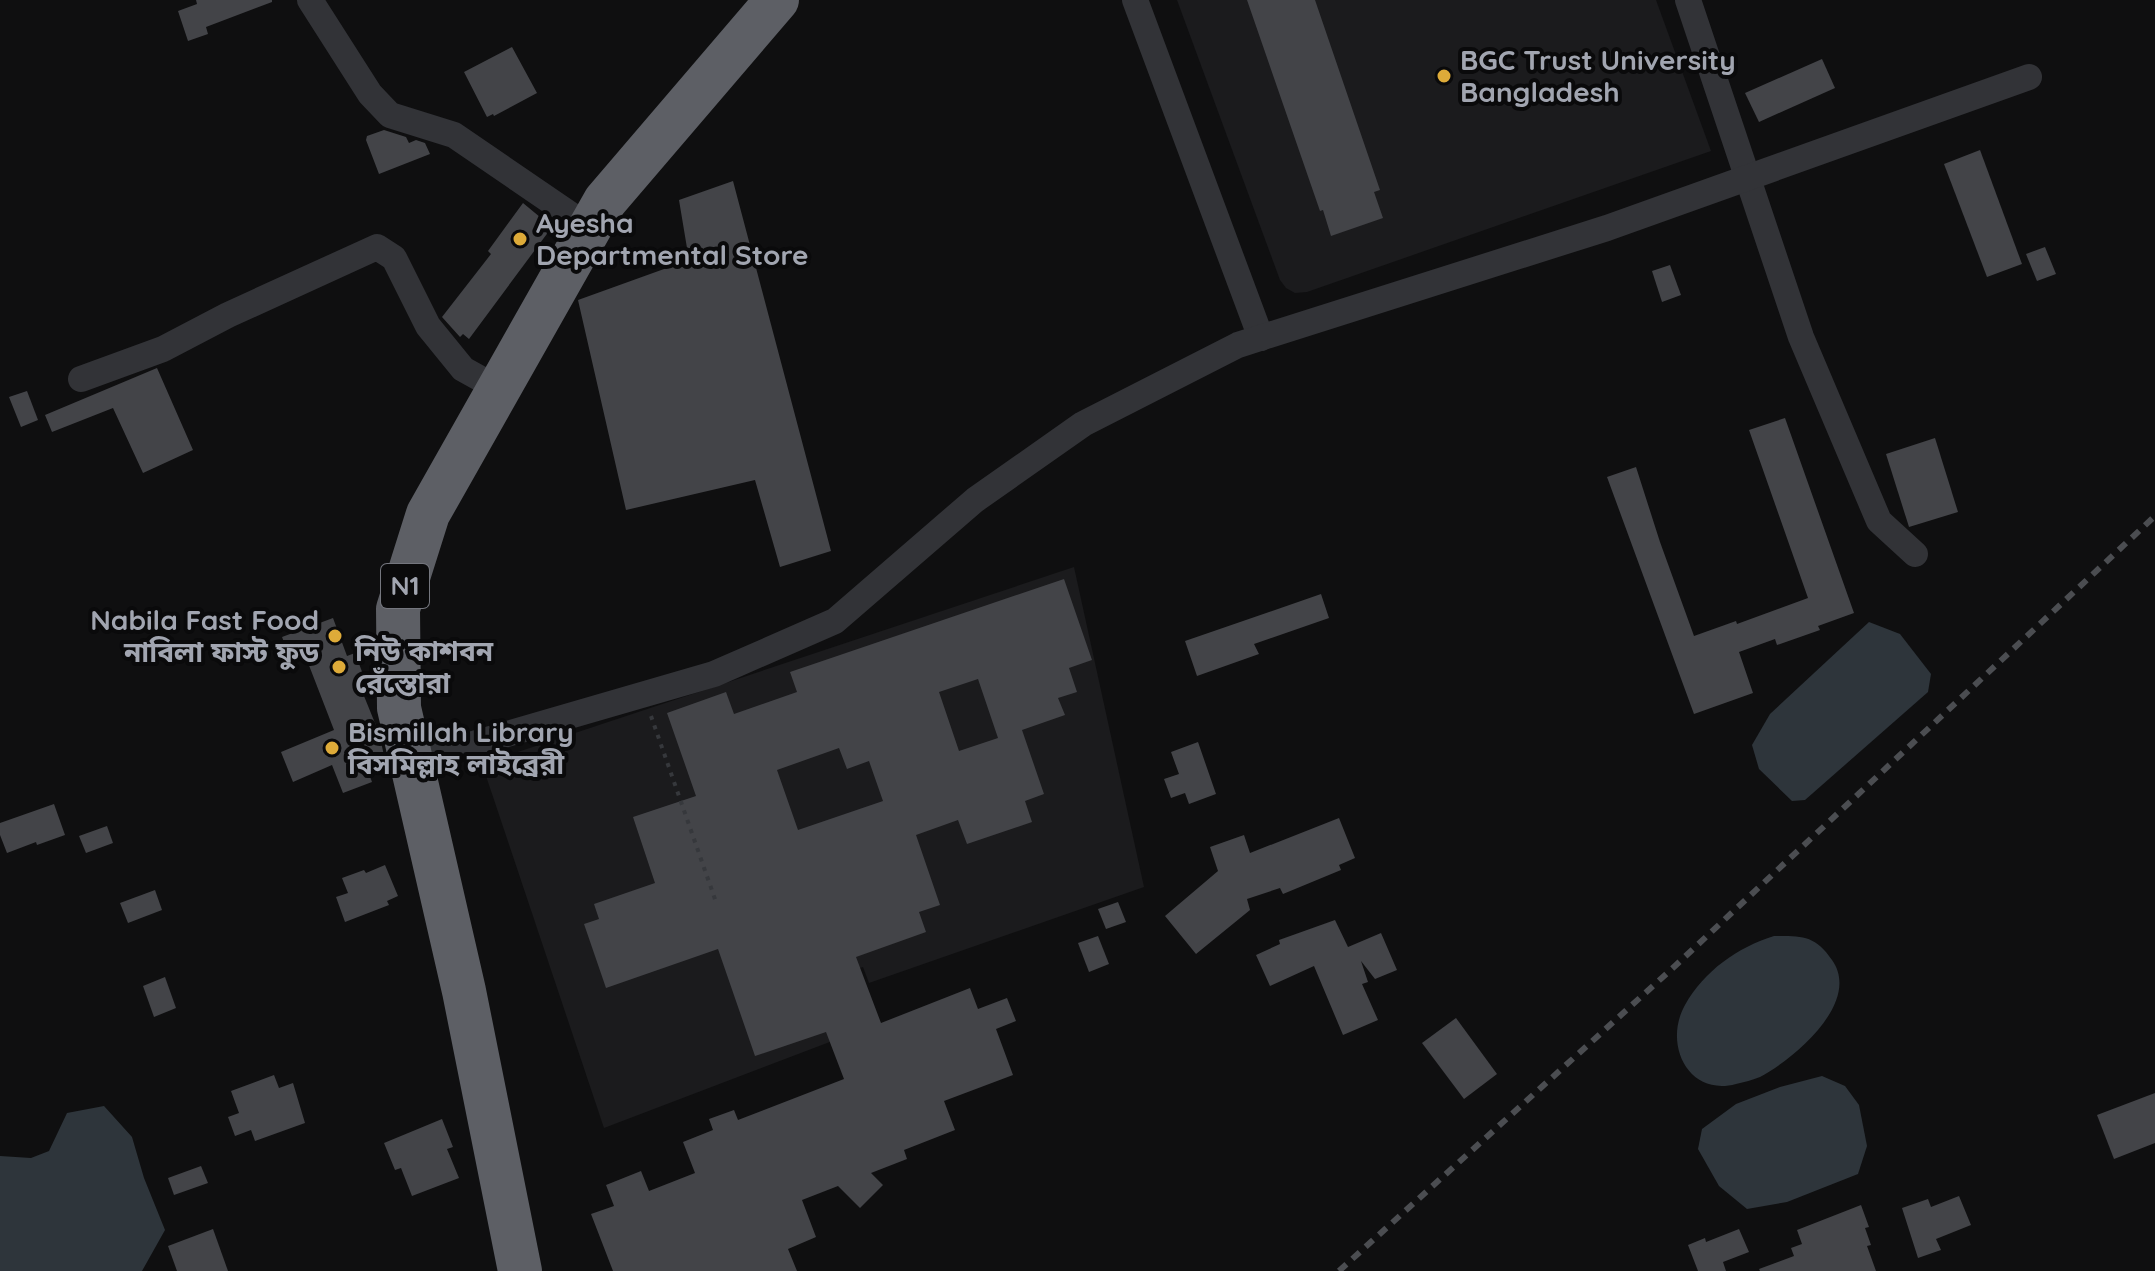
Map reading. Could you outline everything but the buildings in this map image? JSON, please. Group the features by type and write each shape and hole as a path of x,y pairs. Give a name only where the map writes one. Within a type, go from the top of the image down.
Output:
{"highway":[{"name":"N1","path":"520,1271 464,991 399,708 398,609 428,514 605,201 777,0"}],"street":[{"path":"310,0 370,94 390,115 454,135 590,228"},
{"path":"1135,0 1261,338"},
{"path":"1688,0 1801,337 1879,521 1915,554"},
{"path":"411,762 714,674 835,621 975,500 1083,424 1238,345 1460,276 1750,179 2029,77"},
{"path":"81,379 163,349 228,315 377,247 394,258 428,326 463,369 499,389"}],"path":[{"path":"645,694 716,902"}],"shaded area":[{"name":"BGC Trust University Bangladesh","path":"1177,0 1656,0 1711,151 1307,292 1295,293 1280,280"},
{"path":"1074,567 1144,887 869,983 863,967 835,977 856,1032 604,1128 482,764"},
{"path":"1869,622 1900,634 1931,674 1928,692 1805,800 1792,801 1759,769 1752,745 1770,714"},
{"path":"1774,936 1814,941 1826,952 1839,976 1838,993 1831,1011 1806,1043 1760,1077 1719,1086 1705,1083 1684,1064 1679,1051 1679,1020 1685,1005 1702,981 1723,962"},
{"path":"1822,1076 1845,1086 1859,1105 1867,1146 1858,1174 1787,1202 1747,1209 1719,1186 1698,1149 1702,1129 1736,1104 1780,1087"},
{"path":"104,1106 132,1137 144,1178 165,1230 142,1271 0,1271 0,1156 31,1158 49,1151 67,1113"}],"railway":[{"path":"1339,1271 1675,966 2155,516"}],"place":[{"name":"BGC Trust University Bangladesh","path":"1444,76"},
{"name":"Ayesha Departmental Store","path":"520,239"},
{"name":"Nabila Fast Food নাবিলা ফাস্ট ফুড","path":"335,636"},
{"name":"নিউ কাশবন রেঁস্তোরা","path":"339,667"},
{"name":"Bismillah Library বিসমিল্লাহ লাইব্রেরী","path":"332,748"}]}
